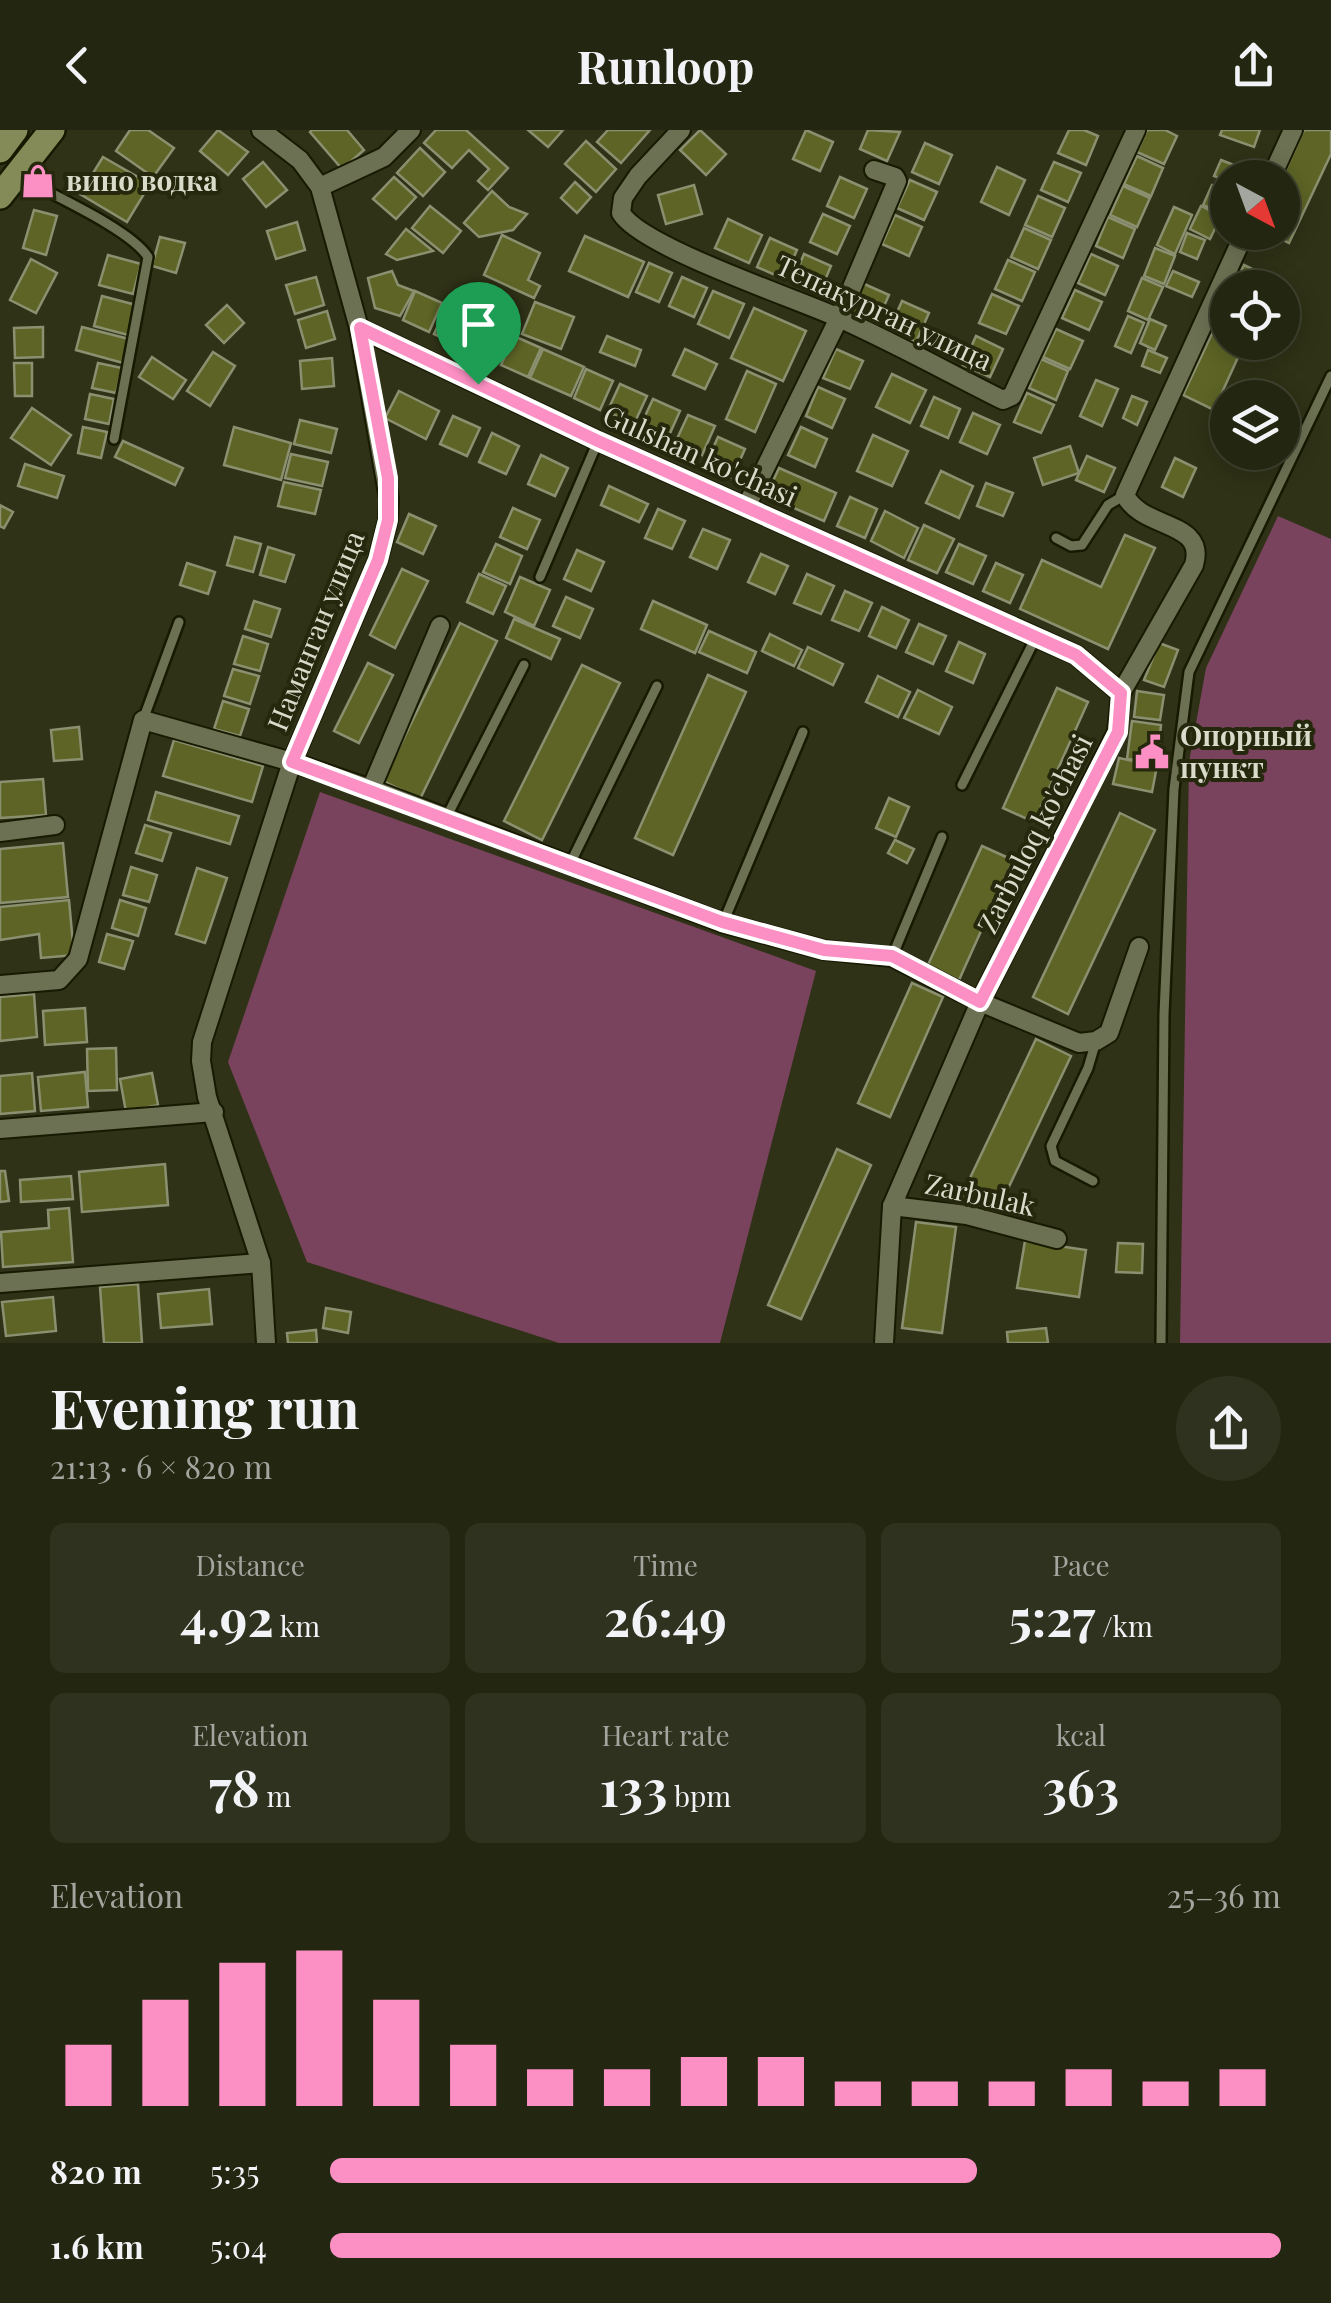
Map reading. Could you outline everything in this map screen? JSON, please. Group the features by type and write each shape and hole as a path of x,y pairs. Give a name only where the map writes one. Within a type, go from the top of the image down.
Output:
{"main road":[{"path":"0,150 16,130"},
{"path":"0,196 52,130"}],"street":[{"name":"Наманган улица","path":"261,130 300,160 320,187 360,328 388,478 388,520 378,560 292,762 202,1042 203,1079 261,1263 266,1343"},
{"path":"320,187 384,157 411,130"},
{"name":"Тепакурган улица","path":"681,130 623,198 620,212 626,222 678,251 839,318 1003,400 1012,396 1136,130"},
{"path":"1279,160 1293,130"},
{"path":"746,507 839,318 897,181 874,170"},
{"path":"1125,495 1237,250"},
{"name":"Gulshan ko'chasi","path":"360,328 598,441 1076,655 1121,693"},
{"name":"Zarbuloq ko'chasi","path":"884,1343 892,1206 980,1002 1118,732 1121,693 1194,565 1198,551 1186,534 1144,516 1130,506 1125,495"},
{"path":"371,789 440,626"},
{"path":"0,985 59,980 78,960 143,720 371,789 722,922 824,950 892,956 980,1002 1079,1043 1096,1041 1110,1033 1140,947"},
{"path":"0,832 55,825"},
{"path":"0,1129 214,1112"},
{"name":"Zarbulak","path":"892,1206 967,1215 1057,1239"},
{"path":"0,1283 261,1263"}],"lane":[{"path":"18,176 106,224 142,247 148,258 114,439"},
{"path":"1161,1343 1165,995 1174,789 1189,672 1331,376"},
{"path":"540,577 598,441"},
{"path":"1056,538 1072,546 1082,545 1108,505 1125,495"},
{"path":"143,720 180,622"},
{"path":"962,785 1036,637"},
{"path":"446,818 524,665"},
{"path":"570,864 657,686"},
{"path":"722,922 803,732"},
{"path":"892,956 942,837"},
{"path":"1093,1181 1055,1161 1051,1146 1088,1068 1096,1041"}],"shaded area":[{"path":"1278,516 1331,539 1331,1343 1180,1343 1189,762 1206,668"},
{"path":"320,792 816,971 720,1343 559,1343 307,1262 228,1062"}],"building":[{"path":"130,130 148,130 174,148 153,177 116,151"},
{"path":"218,130 248,152 228,175 200,151"},
{"path":"312,130 347,130 364,150 342,169"},
{"path":"436,130 466,130 508,168 488,190 478,181 489,169 469,150 452,168 424,143"},
{"path":"528,130 563,130 548,147"},
{"path":"608,130 650,130 621,163 597,142"},
{"path":"700,130 726,154 706,175 680,150"},
{"path":"806,130 833,142 820,171 793,159"},
{"path":"868,130 900,132 887,161 860,149"},
{"path":"1069,130 1084,130 1098,136 1086,165 1058,153"},
{"path":"1147,130 1165,130 1177,136 1164,164 1137,152"},
{"path":"1222,130 1260,130 1254,147 1220,135"},
{"path":"1304,130 1331,130 1331,154 1300,220 1300,160 1290,160"},
{"path":"586,141 616,169 596,192 565,164"},
{"path":"925,143 952,155 939,184 912,172"},
{"path":"420,148 445,172 423,196 397,173"},
{"path":"1137,156 1163,168 1151,196 1124,184"},
{"path":"103,157 150,184 127,222 80,194"},
{"path":"263,162 287,190 266,207 243,179"},
{"path":"1054,162 1081,173 1068,202 1041,190"},
{"path":"997,167 1025,180 1009,215 981,202"},
{"path":"394,177 416,197 396,219 373,199"},
{"path":"840,177 867,189 854,218 827,206"},
{"path":"910,180 937,192 924,220 897,208"},
{"path":"575,182 591,197 577,213 561,198"},
{"path":"694,185 702,214 666,224 658,195"},
{"path":"1123,186 1150,198 1137,227 1110,215"},
{"path":"1210,189 1210,208 1203,205"},
{"path":"492,191 509,207 527,214 513,230 479,237 464,223"},
{"path":"1038,196 1065,208 1052,237 1025,225"},
{"path":"430,206 461,231 443,253 412,228"},
{"path":"1201,206 1210,210 1210,239 1190,229"},
{"path":"1174,207 1192,215 1175,254 1157,245"},
{"path":"34,210 57,216 46,255 23,248"},
{"path":"823,214 850,226 837,254 810,242"},
{"path":"895,215 922,227 909,256 882,244"},
{"path":"1108,217 1135,229 1123,258 1096,246"},
{"path":"728,219 762,235 749,263 715,248"},
{"path":"297,222 305,250 276,259 267,231"},
{"path":"1024,228 1051,240 1038,269 1011,257"},
{"path":"406,229 433,251 397,260 386,254"},
{"path":"1187,233 1205,240 1197,259 1180,252"},
{"path":"502,235 540,253 528,280 540,286 534,298 484,275"},
{"path":"585,236 644,262 628,297 569,271"},
{"path":"160,237 185,243 176,273 152,266"},
{"path":"770,238 797,250 784,279 757,267"},
{"path":"1155,248 1175,256 1164,284 1144,276"},
{"path":"804,254 831,266 819,294 792,282"},
{"path":"1091,254 1118,266 1105,295 1078,283"},
{"path":"108,255 141,264 133,294 99,285"},
{"path":"31,259 57,273 36,313 10,300"},
{"path":"1008,260 1035,272 1022,301 995,289"},
{"path":"649,263 672,273 659,302 636,292"},
{"path":"392,271 398,285 414,291 400,316 375,308 368,278"},
{"path":"1173,271 1199,282 1192,297 1166,286"},
{"path":"316,277 324,305 295,314 286,285"},
{"path":"682,277 707,288 694,317 669,306"},
{"path":"1142,278 1163,287 1148,320 1128,311"},
{"path":"862,283 889,295 876,324 849,312"},
{"path":"1075,290 1102,302 1089,330 1062,318"},
{"path":"415,291 442,303 429,332 403,320"},
{"path":"713,291 744,304 729,338 698,324"},
{"path":"992,294 1019,306 1006,334 979,323"},
{"path":"102,296 136,305 128,335 94,326"},
{"path":"902,301 929,313 916,342 889,330"},
{"path":"535,302 574,317 561,349 522,334"},
{"path":"227,305 244,323 224,343 206,325"},
{"path":"447,306 474,317 461,346 434,334"},
{"path":"754,308 806,331 783,381 731,358"},
{"path":"327,311 335,339 306,348 298,320"},
{"path":"1128,316 1144,323 1131,353 1115,346"},
{"path":"1150,319 1166,326 1155,350 1140,343"},
{"path":"479,320 506,332 494,361 467,349"},
{"path":"43,327 43,357 15,358 14,328"},
{"path":"82,327 129,339 123,363 76,350"},
{"path":"1056,329 1083,341 1070,369 1043,357"},
{"path":"514,336 541,348 528,377 501,365"},
{"path":"607,336 641,350 635,366 600,352"},
{"path":"976,336 1003,349 990,377 963,365"},
{"path":"1210,338 1210,360 1237,360 1228,380 1210,380 1210,408 1183,395"},
{"path":"543,349 584,367 571,396 530,378"},
{"path":"685,349 717,364 705,389 673,375"},
{"path":"836,349 863,361 850,389 823,378"},
{"path":"1148,350 1167,358 1160,373 1142,366"},
{"path":"213,352 235,366 210,406 187,391"},
{"path":"152,357 186,380 173,399 139,377"},
{"path":"332,358 334,386 302,389 300,361"},
{"path":"1041,359 1068,371 1056,400 1029,388"},
{"path":"14,363 32,363 32,396 15,396"},
{"path":"98,363 122,368 116,393 92,388"},
{"path":"586,369 613,381 600,410 574,398"},
{"path":"747,371 776,384 755,432 726,419"},
{"path":"892,374 926,390 910,423 876,407"},
{"path":"1096,380 1118,389 1102,426 1080,416"},
{"path":"620,384 647,396 634,424 607,412"},
{"path":"818,387 845,399 832,428 806,416"},
{"path":"399,391 439,411 426,439 385,418"},
{"path":"1027,393 1054,405 1041,433 1014,422"},
{"path":"90,394 114,399 109,424 85,419"},
{"path":"1132,396 1147,402 1137,425 1123,418"},
{"path":"934,397 960,409 948,438 921,426"},
{"path":"653,399 680,411 667,440 640,427"},
{"path":"32,408 71,435 51,465 11,438"},
{"path":"973,413 1000,425 987,454 960,442"},
{"path":"688,415 715,426 702,455 675,443"},
{"path":"453,416 480,428 467,456 440,444"},
{"path":"300,420 337,429 331,453 294,444"},
{"path":"83,427 107,432 101,458 78,453"},
{"path":"234,427 291,443 281,480 224,465"},
{"path":"801,427 827,439 815,467 788,455"},
{"path":"492,433 519,446 506,474 479,462"},
{"path":"873,435 908,451 892,486 857,471"},
{"path":"718,437 745,449 732,478 705,466"},
{"path":"123,441 183,468 175,485 115,457"},
{"path":"1070,446 1079,473 1043,485 1034,458"},
{"path":"291,454 328,462 322,486 285,478"},
{"path":"541,455 568,468 555,496 528,484"},
{"path":"1087,456 1115,468 1104,492 1076,480"},
{"path":"1175,458 1196,468 1183,497 1162,487"},
{"path":"25,464 64,476 57,498 18,486"},
{"path":"779,468 836,493 824,521 766,496"},
{"path":"941,471 973,486 959,518 926,503"},
{"path":"284,482 321,490 315,514 278,506"},
{"path":"986,483 1013,493 1003,516 977,506"},
{"path":"609,486 648,504 639,522 601,505"},
{"path":"850,497 877,509 865,538 837,526"},
{"path":"0,505 13,512 4,528 0,526"},
{"path":"513,508 540,520 527,549 500,537"},
{"path":"658,509 685,521 672,549 645,538"},
{"path":"885,511 918,528 904,558 871,541"},
{"path":"409,514 436,526 423,554 397,542"},
{"path":"924,525 954,539 937,573 908,560"},
{"path":"703,529 730,540 717,569 690,557"},
{"path":"1125,535 1155,548 1108,649 1020,609 1042,560 1101,587"},
{"path":"235,537 261,544 253,572 227,565"},
{"path":"496,544 522,556 510,584 483,572"},
{"path":"959,544 986,556 973,584 946,572"},
{"path":"268,547 294,555 285,582 260,575"},
{"path":"577,550 604,562 591,591 564,579"},
{"path":"761,554 788,566 775,594 748,582"},
{"path":"187,563 215,572 208,594 180,585"},
{"path":"996,563 1023,575 1010,603 983,591"},
{"path":"402,569 428,581 395,648 370,635"},
{"path":"479,574 506,586 493,614 467,602"},
{"path":"807,574 834,586 821,614 794,603"},
{"path":"520,577 550,590 534,626 505,612"},
{"path":"845,591 872,603 859,631 832,620"},
{"path":"566,597 593,609 580,638 553,626"},
{"path":"254,601 280,609 271,637 245,629"},
{"path":"653,601 707,625 695,653 641,629"},
{"path":"882,607 909,620 896,648 869,636"},
{"path":"514,619 560,639 551,659 506,638"},
{"path":"460,623 497,641 420,799 383,781"},
{"path":"919,624 946,636 933,664 906,652"},
{"path":"709,631 756,652 747,673 699,652"},
{"path":"770,634 802,650 794,666 762,651"},
{"path":"243,636 268,644 260,671 234,664"},
{"path":"959,642 985,654 973,683 946,671"},
{"path":"1159,643 1178,650 1164,687 1144,680"},
{"path":"808,647 843,664 833,685 798,668"},
{"path":"368,663 393,675 359,743 334,731"},
{"path":"582,665 620,683 542,840 504,821"},
{"path":"233,669 259,676 250,704 224,696"},
{"path":"708,675 746,692 673,855 635,838"},
{"path":"878,676 910,692 898,717 866,702"},
{"path":"1057,688 1088,702 1034,822 1003,808"},
{"path":"918,690 952,707 939,734 904,718"},
{"path":"1137,691 1164,695 1160,720 1134,717"},
{"path":"223,701 249,709 240,736 214,729"},
{"path":"1132,721 1161,725 1157,762 1127,759"},
{"path":"79,727 82,759 54,761 51,730"},
{"path":"174,740 263,766 252,802 163,776"},
{"path":"1119,758 1157,766 1152,792 1113,784"},
{"path":"43,779 46,815 0,818 0,782"},
{"path":"156,792 239,816 230,844 148,820"},
{"path":"889,798 909,807 896,837 876,828"},
{"path":"1120,813 1155,830 1068,1014 1033,997"},
{"path":"145,825 171,833 162,861 136,853"},
{"path":"895,840 914,849 907,863 888,853"},
{"path":"63,843 68,897 0,903 0,849"},
{"path":"982,846 1013,860 959,980 928,965"},
{"path":"131,867 157,875 149,902 123,895"},
{"path":"197,868 227,878 205,943 176,934"},
{"path":"69,900 74,955 41,958 39,934 0,940 0,907"},
{"path":"120,900 146,908 138,936 112,928"},
{"path":"107,934 133,941 124,969 99,962"},
{"path":"912,983 943,997 890,1117 858,1103"},
{"path":"34,994 37,1037 0,1041 0,997"},
{"path":"85,1008 87,1042 45,1045 43,1011"},
{"path":"1036,1039 1071,1056 996,1214 961,1197"},
{"path":"116,1048 117,1090 88,1091 87,1049"},
{"path":"85,1072 88,1107 41,1111 38,1077"},
{"path":"32,1073 35,1111 0,1114 0,1076"},
{"path":"152,1073 158,1105 126,1112 120,1079"},
{"path":"837,1149 871,1165 801,1319 768,1305"},
{"path":"165,1164 168,1205 82,1212 79,1172"},
{"path":"0,1171 5,1171 9,1201 0,1202"},
{"path":"71,1176 73,1199 21,1202 20,1180"},
{"path":"69,1208 73,1262 3,1267 1,1232 49,1228 48,1210"},
{"path":"916,1222 956,1227 942,1333 902,1328"},
{"path":"1025,1241 1086,1250 1079,1297 1017,1288"},
{"path":"1118,1243 1143,1244 1142,1273 1116,1272"},
{"path":"138,1284 142,1343 104,1343 100,1287"},
{"path":"209,1289 212,1324 161,1328 158,1294"},
{"path":"53,1297 56,1331 6,1336 2,1302"},
{"path":"326,1308 351,1312 348,1333 323,1328"},
{"path":"1046,1328 1048,1343 1008,1343 1007,1332"},
{"path":"316,1330 317,1343 288,1343 287,1333"}],"place":[{"name":"вино водка","path":"38,181"},
{"name":"Опорный пункт","path":"1152,752"}],"route":[{"path":"360,328 478,384 1076,655 1121,693 1118,732 980,1002 892,956 824,950 722,922 292,762 378,560 388,520 388,478 360,328"}]}
